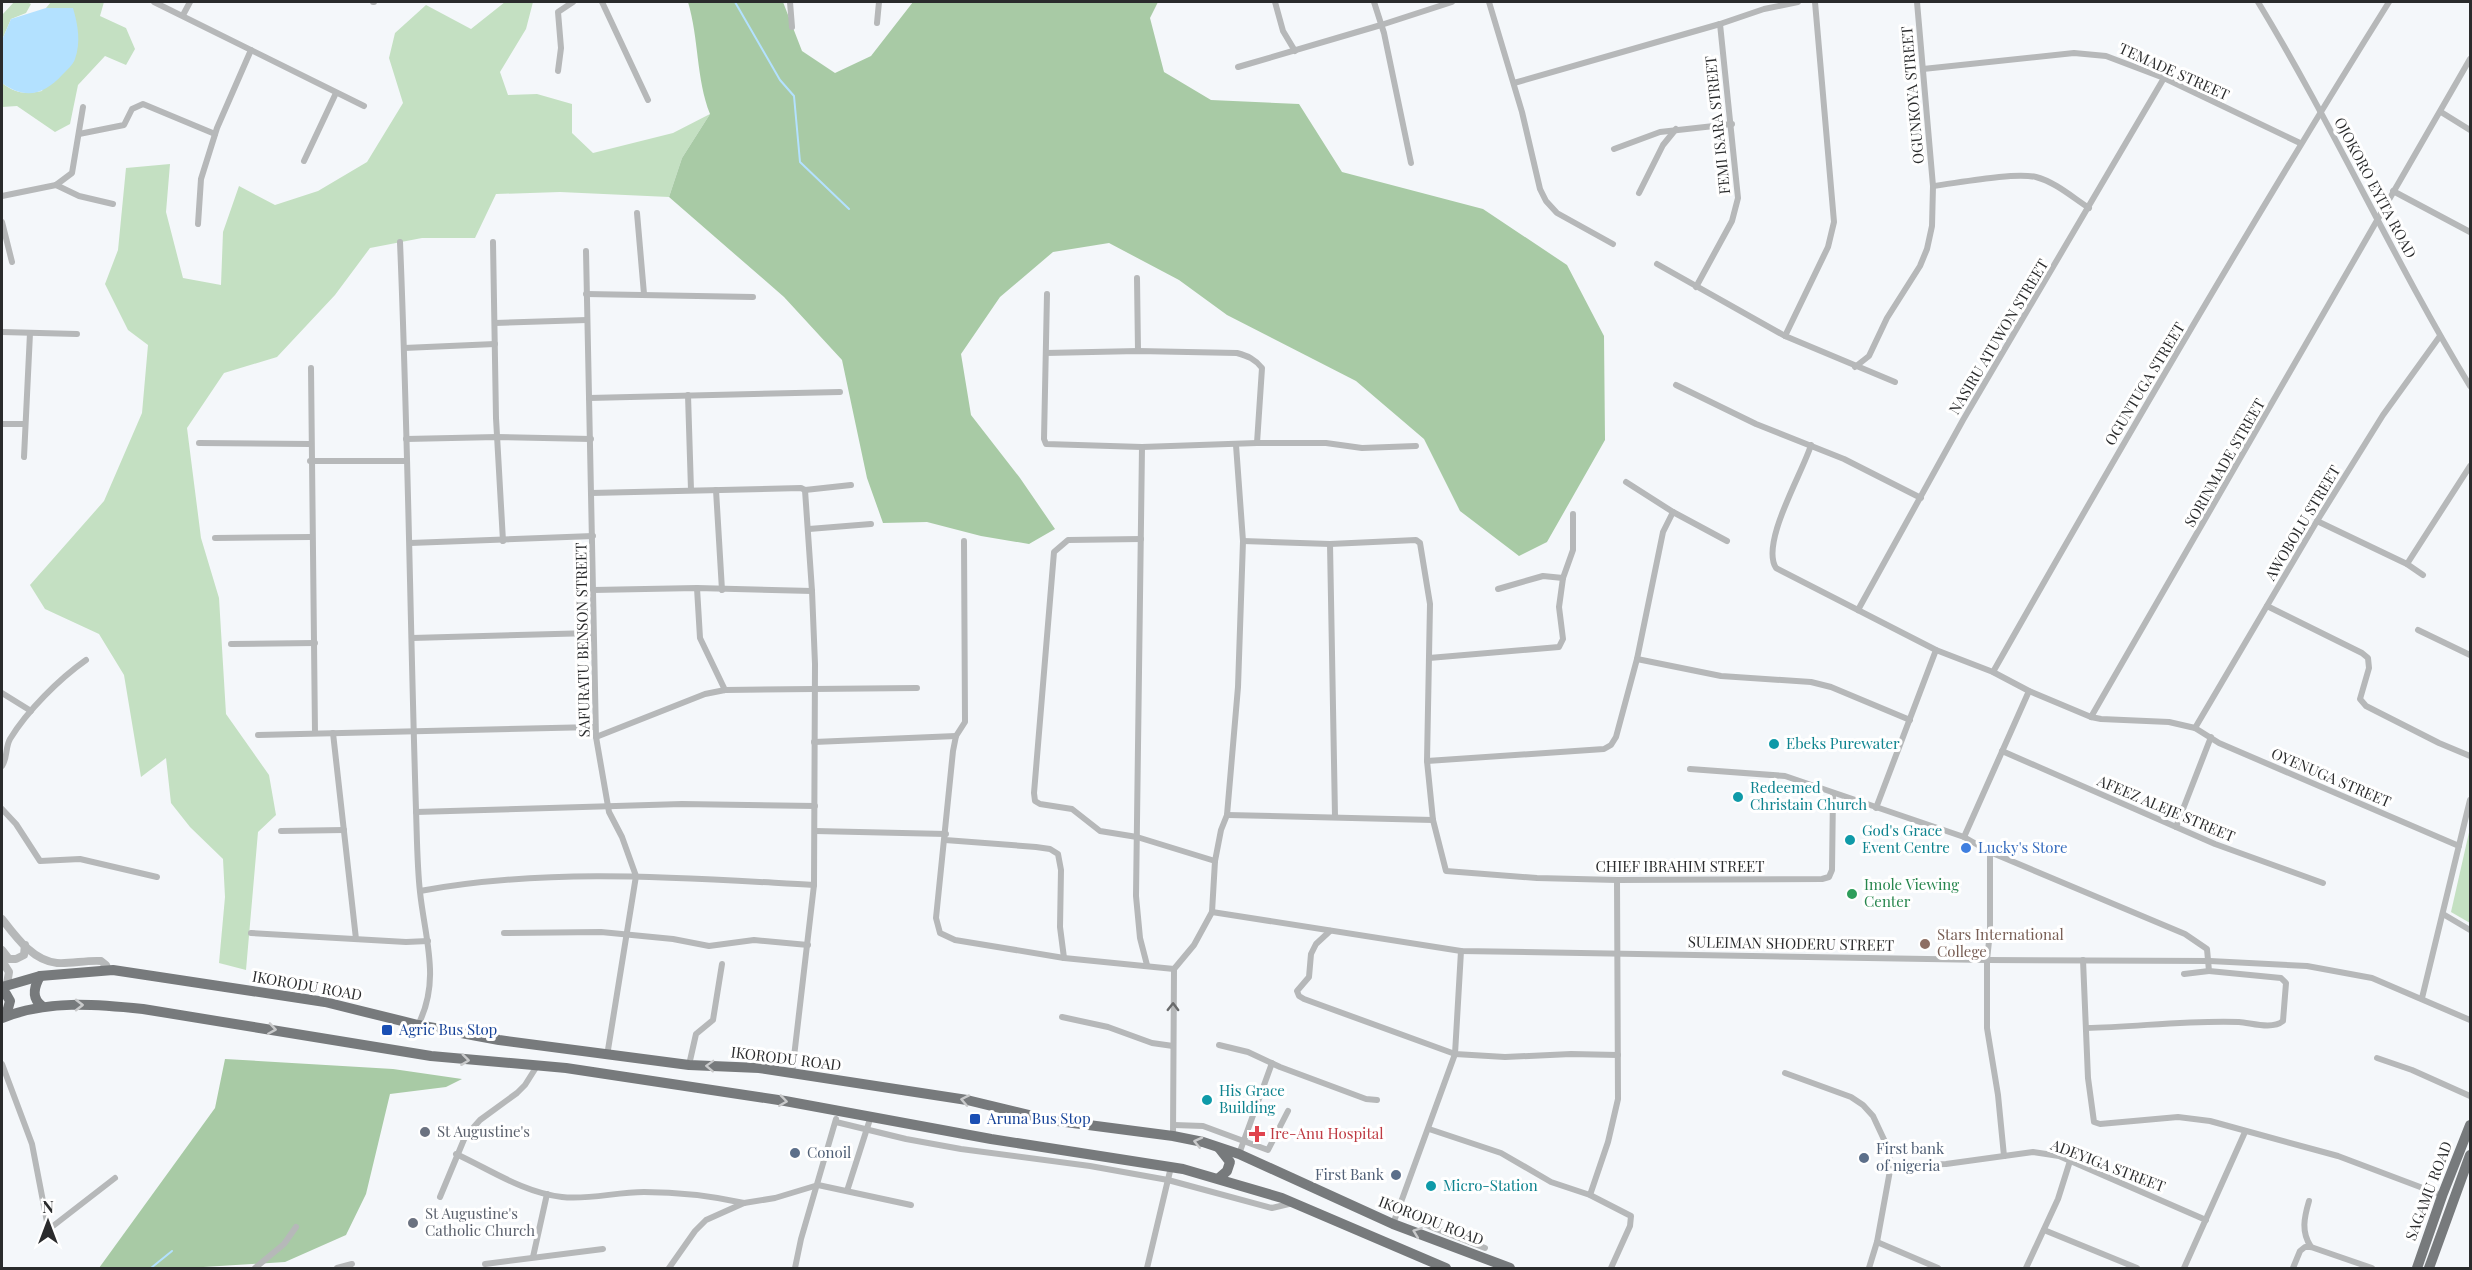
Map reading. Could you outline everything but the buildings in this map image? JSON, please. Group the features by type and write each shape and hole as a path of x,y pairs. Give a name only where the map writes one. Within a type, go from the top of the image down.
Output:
{"highway":[{"name":"IKORODU ROAD","path":"3,988 40,976 108,970 326,1002 418,1025 607,1056 689,1065 759,1068 792,1075 967,1100 1050,1120 1174,1131 1239,1154 1393,1224 1510,1269"},
{"path":"40,976 35,995 36,1002 42,1006"},
{"path":"3,988 10,1001 4,1017"},
{"path":"4,1017 42,1006 125,1007 207,1018 431,1056 537,1065 839,1109 991,1139 1171,1167 1219,1178 1294,1203 1444,1268"},
{"name":"SAGAMU ROAD","path":"2417,1269 2470,1125"},
{"path":"1218,1147 1230,1162 1227,1171 1219,1178"},
{"name":"SAGAMU ROAD","path":"2429,1269 2470,1155"}],"street":[{"path":"154,2 364,106"},
{"path":"183,15 190,2"},
{"path":"558,71 561,48 558,12 573,2"},
{"path":"602,2 648,100"},
{"path":"790,2 792,27"},
{"path":"877,23 879,2"},
{"path":"1275,2 1283,31 1294,51"},
{"path":"1374,2 1411,163"},
{"path":"1238,67 1452,2"},
{"path":"1489,2 1514,83 1540,189 1546,201 1557,213 1613,244"},
{"path":"1514,83 1720,24 1764,9 1798,2"},
{"path":"1785,336 1828,247 1834,222 1815,2"},
{"name":"OGUNKOYA STREET","path":"1855,367 1869,356 1887,318 1920,266 1927,249 1932,226 1933,186 1917,2"},
{"name":"OJOKORO EYITA ROAD","path":"2258,2 2322,111 2440,336 2470,386"},
{"name":"OGUNTUGA STREET","path":"1993,672 2300,143 2389,2"},
{"name":"FEMI ISARA STREET","path":"1696,287 1737,210 1737,175 1720,24"},
{"path":"198,224 201,179 215,134 251,50"},
{"name":"TEMADE STREET","path":"1923,69 2073,53 2096,54 2164,78 2300,143"},
{"name":"SORINMADE STREET","path":"2091,717 2470,59"},
{"name":"NASIRU ATUWON STREET","path":"1858,610 1963,420 2164,78"},
{"path":"304,161 336,93"},
{"path":"79,134 124,125 132,108 143,104 215,134"},
{"path":"2,196 56,185 72,173 83,107"},
{"path":"2441,112 2470,130"},
{"path":"1614,149 1677,128 1732,124"},
{"path":"1639,194 1663,145 1677,128"},
{"path":"1933,186 2020,176 2035,177 2050,183 2089,208"},
{"path":"56,185 79,196 113,204"},
{"path":"2393,191 2470,232"},
{"path":"638,213 644,294"},
{"path":"2,222 12,262"},
{"path":"400,242 406,460 411,543 416,812 420,891 431,960 430,997 418,1025"},
{"path":"494,242 497,436 503,541"},
{"name":"SAFURATU BENSON STREET","path":"586,251 595,727 608,806 636,876 607,1056"},
{"path":"1657,264 1785,336 1895,382"},
{"path":"1137,278 1138,351"},
{"path":"586,294 753,297"},
{"path":"1047,294 1044,439 1046,444 1142,447 1326,443 1362,447 1416,446"},
{"path":"495,323 587,320"},
{"path":"2,332 77,334"},
{"path":"24,457 30,333"},
{"name":"AWOBOLU STREET","path":"2195,728 2317,521 2383,415 2440,336"},
{"path":"404,348 495,344"},
{"path":"1046,353 1138,351 1237,353 1249,356 1262,368 1257,443"},
{"path":"311,368 310,460 315,733"},
{"path":"1676,385 1756,424 1844,459 1921,498"},
{"path":"589,398 840,392"},
{"path":"688,394 691,490"},
{"path":"2,424 24,424"},
{"path":"406,440 497,436 591,439"},
{"path":"199,443 310,444"},
{"path":"1236,445 1243,541 1238,687 1227,815 1221,830 1215,861 1212,912 1194,945 1174,969 1174,1131 1203,1126 1268,1150 1288,1111"},
{"name":"OYENUGA STREET","path":"1811,445 1782,510 1774,547 1774,565 1936,650 1993,672 2029,691 2091,717 2169,722 2195,728 2239,752 2459,846"},
{"path":"1142,447 1136,896 1140,938 1147,965"},
{"path":"310,460 406,460"},
{"path":"2407,564 2470,466"},
{"path":"1626,482 1727,542"},
{"path":"591,493 801,488 805,490 852,485"},
{"path":"716,490 723,590"},
{"path":"792,1075 814,885 815,690 809,529 805,490"},
{"path":"1427,761 1590,750 1611,745 1616,737 1637,659 1663,532 1673,512"},
{"path":"1429,658 1559,647 1563,639 1559,608 1563,578 1573,550 1574,514"},
{"path":"2317,521 2407,564 2423,575"},
{"path":"809,529 872,524"},
{"path":"411,543 593,536"},
{"path":"215,538 312,537"},
{"path":"1141,539 1068,540 1054,552 1035,801 1040,804 1072,809 1100,831 1137,837 1215,861"},
{"path":"1227,815 1433,820 1427,761 1430,604 1420,543 1416,540 1330,544 1243,541"},
{"path":"964,541 965,722 956,736 952,752 936,918 940,933 955,940 1064,958 1174,969"},
{"path":"1330,544 1335,816"},
{"path":"1498,589 1543,576 1563,578"},
{"path":"697,588 700,638 725,690"},
{"path":"593,590 697,588 812,591"},
{"path":"2267,606 2368,658 2369,668 2360,699 2366,706 2470,756"},
{"path":"2418,630 2470,655"},
{"path":"412,638 593,633"},
{"path":"231,644 315,643"},
{"path":"1876,808 1936,650"},
{"path":"1637,659 1721,676 1811,682 1831,687 1910,720"},
{"path":"2,765 7,756 9,740 31,711 64,677 86,660"},
{"path":"596,737 705,694 725,690 918,688"},
{"path":"1964,837 2029,691"},
{"path":"2,693 31,711"},
{"path":"258,735 595,727"},
{"path":"333,733 356,939"},
{"path":"814,742 956,736"},
{"path":"2176,827 2211,737"},
{"name":"AFEEZ ALEJE STREET","path":"2002,752 2222,846 2324,883"},
{"path":"1690,769 1785,776 1964,837 1990,852 2185,934 2207,949 2210,961 2209,971"},
{"name":"CHIEF IBRAHIM STREET","path":"1433,820 1446,871 1537,878 1790,880 1829,877 1832,870 1833,793"},
{"path":"2422,998 2470,800"},
{"path":"416,812 608,806 815,806"},
{"path":"2,809 16,824 40,861 80,859 157,877"},
{"path":"281,831 344,830"},
{"path":"815,831 945,837 1050,849 1058,854 1061,870 1060,927 1064,958"},
{"path":"1990,852 1987,1028 1998,1095 2004,1156"},
{"path":"420,891 484,880 636,876 814,885"},
{"path":"1590,1195 1608,1142 1618,1099 1617,880"},
{"name":"SULEIMAN SHODERU STREET","path":"1212,912 1461,951 1987,960 2210,961 2307,966 2372,978 2470,1020"},
{"path":"2443,914 2470,930"},
{"path":"2,919 31,952 44,961 58,963 100,961 106,964 108,970"},
{"path":"1330,931 1316,944 1311,954 1310,977 1299,989 1299,996 1353,1018 1455,1054 1505,1057 1571,1054 1618,1056"},
{"path":"504,933 601,932 708,946 754,940 808,945"},
{"path":"251,933 406,942 428,941"},
{"path":"2,950 9,959 16,960 24,955 25,945"},
{"path":"1393,1224 1455,1054 1461,951"},
{"path":"2083,960 2088,1078 2094,1122 2100,1124 2178,1117 2210,1121 2347,1158 2453,1199"},
{"path":"2,961 9,972 3,988"},
{"path":"689,1065 696,1034 713,1020 722,964"},
{"path":"2086,1028 2214,1022 2257,1023 2273,1026 2283,1021 2284,980 2209,971 2184,974"},
{"path":"1062,1017 1108,1027 1152,1043 1173,1046"},
{"path":"1218,1045 1234,1047 1366,1099 1377,1100"},
{"path":"2377,1058 2412,1070 2470,1096"},
{"path":"1239,1154 1272,1063"},
{"path":"2,1064 32,1144 47,1222 50,1226 115,1179"},
{"path":"440,1197 456,1154 472,1128 517,1093 537,1065"},
{"path":"1785,1073 1851,1097 1863,1105 1873,1116 1887,1146 1891,1165 1877,1242 1869,1269"},
{"path":"795,1269 801,1239 839,1109"},
{"path":"847,1191 872,1116"},
{"path":"836,1122 961,1149 1090,1166 1168,1180 1272,1208 1294,1203"},
{"path":"1429,1129 1501,1153 1551,1182 1590,1195 1631,1216 1630,1226 1611,1269"},
{"path":"2184,1269 2245,1132"},
{"name":"ADEYIGA STREET","path":"1891,1165 1946,1164 2033,1152 2048,1153 2206,1220"},
{"path":"456,1154 521,1186 562,1197 664,1193 717,1197 744,1203"},
{"path":"2026,1269 2058,1199 2070,1161"},
{"path":"1147,1269 1171,1167"},
{"path":"669,1269 695,1231 706,1220 744,1203 775,1198 818,1185 911,1205"},
{"path":"533,1257 547,1194"},
{"path":"2309,1201 2304,1230 2305,1238 2311,1247"},
{"path":"1397,1211 1485,1248"},
{"path":"255,1269 284,1244 296,1227"},
{"path":"2044,1230 2137,1269"},
{"path":"1877,1242 1938,1269"},
{"path":"2293,1269 2300,1251 2305,1247 2311,1247 2372,1269"},
{"path":"485,1264 603,1249"},
{"path":"337,1269 352,1264"}],"green space":[{"path":"14,2 31,4 26,13 11,19 2,40 2,15"},
{"path":"51,2 104,2 100,16 126,28 135,49 126,65 105,56 78,85 70,124 55,132 17,106 2,107 2,83 21,92 42,91 73,8 46,8"},
{"path":"505,2 533,2 526,29 500,72 508,95 537,94 572,104 572,133 593,153 673,133 710,114 682,158 669,197 560,192 496,194 475,238 422,238 370,248 335,295 277,357 224,373 187,428 201,538 219,598 226,714 269,775 276,815 258,832 246,970 219,963 225,897 223,859 190,827 171,803 166,758 141,777 124,675 99,634 45,609 30,585 104,501 142,413 148,345 128,330 105,284 118,250 126,168 170,164 166,212 183,278 221,285 223,232 239,186 275,205 318,191 367,162 403,103 389,58 395,33 426,5 471,29"},
{"path":"688,2 783,2 802,51 835,73 871,56 913,2 1158,2 1150,18 1164,72 1211,100 1299,104 1342,172 1483,209 1567,265 1604,336 1605,440 1547,542 1519,556 1460,511 1424,439 1356,381 1227,315 1179,280 1109,243 1053,252 1000,297 961,354 971,415 1020,478 1055,529 1029,544 981,536 927,522 883,523 867,478 842,360 784,297 669,197 682,158 710,114 702,87"},
{"path":"2470,828 2470,923 2451,912"},
{"path":"225,1059 393,1069 462,1079 446,1087 390,1094 366,1194 346,1235 285,1262 187,1268 99,1268 215,1108"}],"water":[{"path":"46,8 73,8 78,34 75,59 49,87 34,93 19,92 2,83 2,40 11,19"}],"waterway":[{"path":"735,2 780,80 794,96 800,162 849,209"},
{"path":"151,1268 172,1251"}],"place":[{"name":"Ebeks Purewater","path":"1774,744"},
{"name":"Redeemed Christain Church","path":"1738,797"},
{"name":"God's Grace Event Centre","path":"1850,840"},
{"name":"Lucky's Store","path":"1966,848"},
{"name":"Imole Viewing Center","path":"1852,894"},
{"name":"Stars International College","path":"1925,944"},
{"name":"Agric Bus Stop","path":"387,1030"},
{"name":"His Grace Building","path":"1207,1100"},
{"name":"Aruna Bus Stop","path":"975,1119"},
{"name":"St Augustine's","path":"425,1132"},
{"name":"Ire-Anu Hospital","path":"1257,1134"},
{"name":"Conoil","path":"795,1153"},
{"name":"First bank of nigeria","path":"1864,1158"},
{"name":"First Bank","path":"1396,1175"},
{"name":"Micro-Station","path":"1431,1186"},
{"name":"St Augustine's Catholic Church","path":"413,1223"}]}
